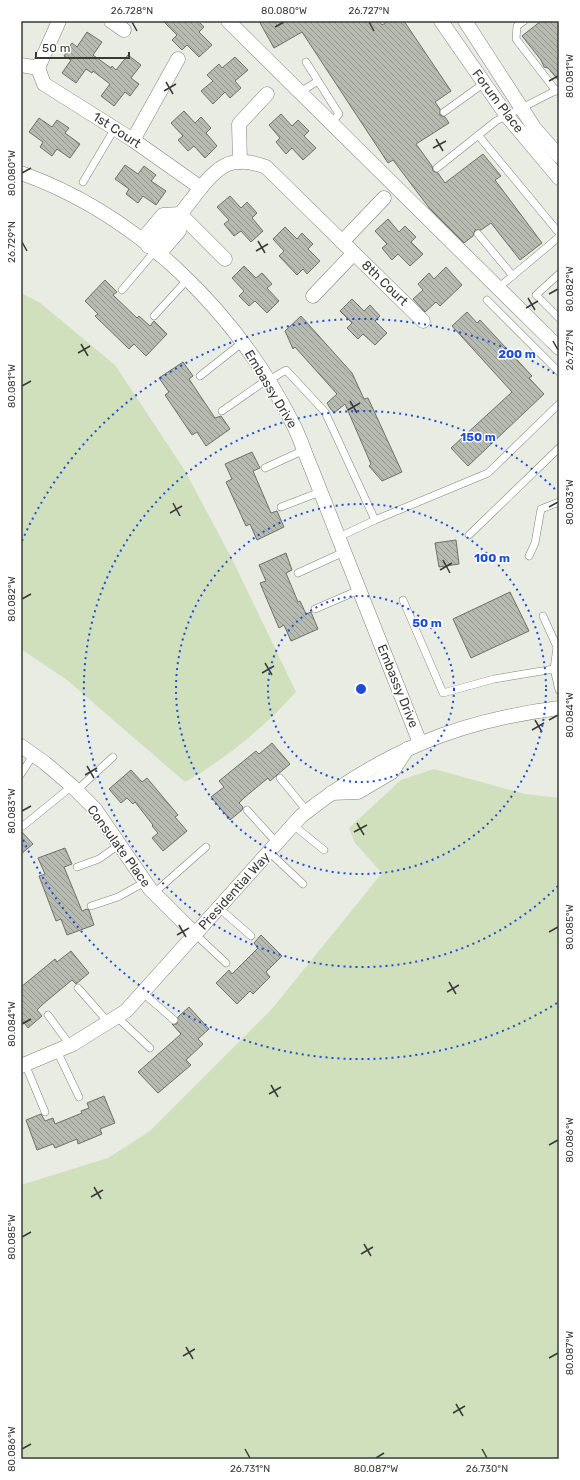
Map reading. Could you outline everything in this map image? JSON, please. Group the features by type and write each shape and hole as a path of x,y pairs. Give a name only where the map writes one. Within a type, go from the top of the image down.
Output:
{"street":[{"path":"21,65 38,68 59,21"},
{"path":"111,21 124,30"},
{"path":"228,21 559,348"},
{"path":"444,23 467,22"},
{"name":"Forum Place","path":"467,22 521,109 559,156"},
{"name":"Forum Place","path":"444,23 483,84 507,116 559,178"},
{"path":"133,140 178,59"},
{"name":"1st Court","path":"38,68 44,84 115,128 200,188"},
{"path":"240,162 239,124 267,94"},
{"path":"151,248 200,188 224,166 240,162 258,164 266,167 354,253"},
{"name":"Embassy Drive","path":"21,173 39,179 74,196 107,216 151,248 211,304 243,342 268,380 294,425 420,743"},
{"path":"342,242 384,198"},
{"path":"180,214 225,259"},
{"name":"8th Court","path":"313,296 354,253 423,321"},
{"name":"Presidential Way","path":"23,1065 70,1045 126,1011 294,824 307,811 330,793 344,775 388,750 407,749 482,721 518,713 559,708"},
{"name":"Consulate Place","path":"21,746 34,754 75,788 95,809 145,882 195,934"},
{"path":"330,793 358,792 392,772 407,749"}],"lane":[{"path":"438,168 496,121 558,90 516,39 517,26 524,21"},
{"path":"306,62 339,114 331,123"},
{"path":"300,92 318,81"},
{"path":"444,112 483,84"},
{"path":"83,182 115,128"},
{"path":"478,135 559,233"},
{"path":"478,234 513,276"},
{"path":"498,288 559,238"},
{"path":"122,290 151,248"},
{"path":"559,274 536,295 559,318"},
{"path":"154,316 187,280"},
{"path":"487,300 559,372"},
{"path":"200,376 243,342"},
{"path":"222,411 268,380 286,370 325,412 375,520"},
{"path":"339,538 375,520 488,473 559,404"},
{"path":"469,535 559,448"},
{"path":"265,468 304,450"},
{"path":"281,507 320,492"},
{"path":"529,556 535,543 541,509 559,502"},
{"path":"298,573 344,552"},
{"path":"315,609 359,590"},
{"path":"403,600 443,693 494,679 554,669"},
{"path":"543,616 558,646 554,669 559,690"},
{"path":"21,774 34,754"},
{"path":"23,826 75,788 113,757"},
{"path":"280,778 307,811"},
{"path":"247,810 273,847 303,884"},
{"path":"294,824 324,850"},
{"path":"76,867 99,859 120,844"},
{"path":"154,893 206,847"},
{"path":"92,906 118,897 145,882"},
{"path":"219,908 251,936"},
{"path":"195,934 226,962"},
{"path":"78,988 113,1020 150,1048"},
{"path":"143,992 174,1020"},
{"path":"48,1014 70,1045"},
{"path":"57,1051 79,1098"},
{"path":"23,1065 45,1112"}],"green space":[{"path":"21,293 39,302 115,365 185,471 232,559 296,692 271,718 244,742 230,753 185,782 67,680 21,649"},
{"path":"434,769 525,794 559,798 559,1459 21,1459 21,1185 108,1158 150,1131 271,1010 382,873 355,843 349,828 401,780"}],"building":[{"path":"163,21 198,21 204,27 199,32 212,45 199,57 187,45 182,50 172,40 177,35"},
{"path":"259,21 379,21 382,25 388,21 404,21 451,91 435,102 440,109 440,115 445,117 449,123 416,144 432,166 433,171 438,173 445,183 483,154 501,176 495,180 542,243 520,260 491,223 481,230 475,230 473,236 464,243 430,209 393,160 388,163 302,32 274,48"},
{"path":"541,21 559,21 559,81 548,68 544,67 541,60 522,36"},
{"path":"87,32 102,42 93,55 111,68 112,66 116,70 128,55 141,65 131,78 139,84 130,96 125,92 114,106 101,96 110,84 93,71 92,73 86,69 76,83 62,73 71,60 64,56 72,43 77,47"},
{"path":"235,57 248,70 235,81 241,88 230,98 225,92 213,104 201,91 213,81 207,75 219,64 222,68"},
{"path":"184,111 195,123 201,117 211,128 206,133 217,146 205,158 194,146 188,151 178,140 183,136 171,123"},
{"path":"281,114 292,126 298,120 309,131 304,136 316,148 303,160 292,148 286,154 276,142 280,138 269,125"},
{"path":"39,118 52,127 57,120 69,128 65,133 80,144 70,158 57,149 52,156 40,147 43,142 29,132"},
{"path":"125,165 138,174 144,166 156,175 151,181 166,191 156,205 143,196 138,203 126,194 129,189 115,179"},
{"path":"230,196 241,208 247,202 257,213 252,218 263,231 251,242 241,231 234,236 224,224 229,220 217,207"},
{"path":"388,219 399,232 405,226 416,237 411,242 423,254 410,266 398,254 392,260 382,248 387,244 375,231"},
{"path":"285,227 297,239 302,233 313,244 308,249 320,261 307,274 303,269 297,275 279,256 284,251 273,239"},
{"path":"244,266 256,278 262,273 272,284 267,288 279,301 267,313 255,301 249,306 239,296 244,291 232,278"},
{"path":"446,267 462,285 440,306 436,302 425,312 413,299 423,290 418,284 429,273 434,279"},
{"path":"105,280 117,292 113,295 137,318 139,316 150,326 154,321 167,334 146,356 134,344 129,349 95,316 98,314 85,301"},
{"path":"352,299 364,311 370,305 380,316 375,321 387,333 375,345 363,334 358,339 347,328 352,323 340,311"},
{"path":"467,312 477,323 480,320 532,376 529,378 544,394 468,466 451,448 512,392 452,326"},
{"path":"301,316 352,373 364,399 368,398 402,472 382,481 369,466 371,464 345,404 334,413 330,408 327,403 337,394 295,347 293,349 285,331"},
{"path":"183,362 193,376 189,379 215,418 221,416 230,429 206,446 197,432 192,435 165,395 169,392 159,378"},
{"path":"252,452 260,468 253,471 271,513 277,511 284,527 257,540 250,524 246,526 226,482 232,479 225,464"},
{"path":"456,540 459,564 439,567 435,543"},
{"path":"286,553 292,570 286,573 298,602 300,601 306,614 311,612 318,629 291,641 284,625 279,628 260,583 266,581 259,565"},
{"path":"510,592 529,631 471,658 453,619"},
{"path":"272,743 290,764 270,781 268,778 245,797 239,803 243,807 242,810 230,820 211,797 224,787 219,781 256,751 259,754"},
{"path":"131,770 142,782 147,778 178,815 175,817 187,831 163,851 152,838 158,833 135,802 133,804 127,798 121,803 109,789"},
{"path":"21,831 33,844 21,854"},
{"path":"65,848 72,864 64,867 82,911 87,909 89,910 94,925 67,935 61,919 56,921 39,876 45,874 38,858"},
{"path":"261,935 282,956 266,972 270,977 253,994 250,991 237,1004 216,983 229,970 232,974 258,948 254,943"},
{"path":"71,951 89,973 76,984 72,980 43,1004 37,1010 42,1016 28,1028 21,1019 21,987 55,959 57,962"},
{"path":"189,1007 209,1029 198,1039 203,1044 186,1060 191,1065 158,1093 138,1072 181,1034 172,1024 177,1024 178,1017"},
{"path":"104,1096 115,1123 100,1129 102,1134 78,1144 77,1139 55,1148 53,1144 37,1150 26,1120 41,1114 45,1121 53,1118 55,1124 82,1113 81,1111 89,1108 87,1103"}]}
